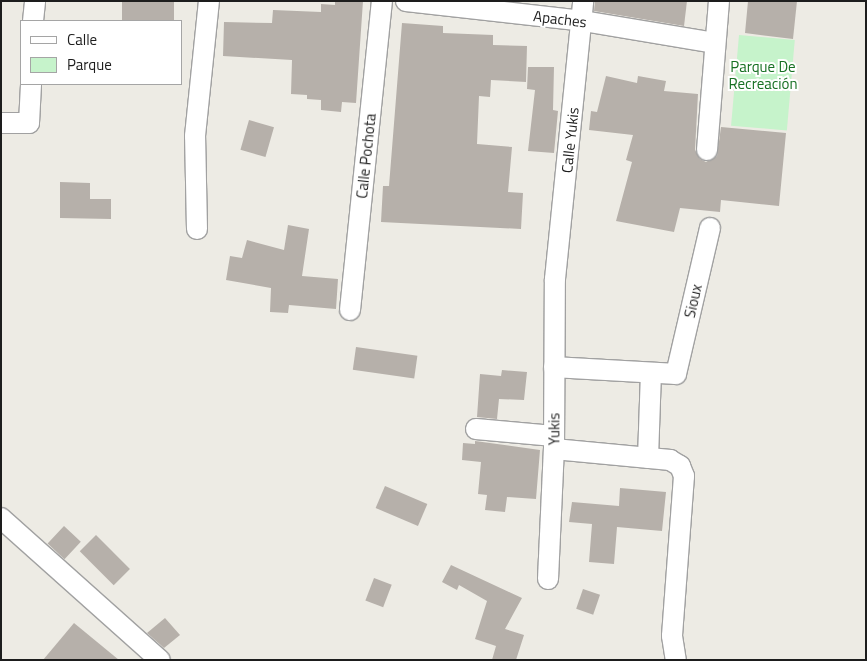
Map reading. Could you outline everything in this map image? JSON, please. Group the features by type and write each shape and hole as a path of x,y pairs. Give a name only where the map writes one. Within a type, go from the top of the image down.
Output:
{"street":[{"path":"33,20 35,1"},
{"path":"197,229 195,136 209,1"},
{"name":"Calle Pochota","path":"350,310 382,1"},
{"name":"Apaches","path":"406,1 582,21 714,43"},
{"name":"Calle Yukis","path":"555,279 583,1"},
{"path":"707,150 718,1"},
{"path":"1,123 29,123 31,85"},
{"name":"Sioux","path":"652,373 676,374 710,228"},
{"name":"Yukis","path":"548,579 554,442 555,279"},
{"path":"554,367 652,373 648,458"},
{"path":"476,429 670,460 680,466 684,476 672,636 676,660"},
{"path":"1,518 160,660"}],"green space":[{"name":"Parque De Recreación","path":"739,35 795,40 787,131 731,126"}],"building":[{"path":"122,1 174,1 174,20 122,20"},
{"path":"335,1 363,1 356,103 342,102 341,112 321,110 321,100 307,99 307,95 291,94 292,60 223,56 224,22 272,23 273,10 321,12 321,4 335,5"},
{"path":"595,1 687,1 684,26 594,11"},
{"path":"748,1 797,1 793,39 745,33"},
{"path":"402,23 443,26 443,33 493,35 493,45 527,46 526,82 491,80 490,97 479,96 477,144 512,147 508,192 523,193 521,229 381,222 383,186 389,186"},
{"path":"528,67 554,67 553,110 558,111 554,153 528,151 535,90 527,89"},
{"path":"606,76 637,83 638,76 666,81 664,91 698,94 695,150 700,159 706,162 717,156 721,127 786,133 779,206 721,200 720,212 680,208 674,232 616,221 632,162 626,160 633,135 589,130 591,111 597,112"},
{"path":"249,120 274,127 265,157 240,150"},
{"path":"60,182 90,183 90,199 111,199 111,219 60,218"},
{"path":"288,225 309,229 302,276 338,279 336,309 289,305 288,313 270,312 271,288 226,280 230,256 242,258 247,240 284,250"},
{"path":"356,347 417,356 414,378 353,370"},
{"path":"502,370 527,372 524,400 499,399 497,419 477,417 480,374 501,376"},
{"path":"475,441 540,450 536,499 507,497 505,512 485,510 487,495 478,494 481,462 462,460 463,443 475,444"},
{"path":"385,486 427,504 418,526 376,508"},
{"path":"620,488 666,492 662,531 617,527 614,564 589,562 592,524 569,522 572,502 619,506"},
{"path":"64,526 81,542 64,559 48,544"},
{"path":"96,535 130,569 114,585 80,551"},
{"path":"451,565 522,598 505,629 524,635 516,660 492,660 496,646 475,639 487,601 459,585 457,590 442,582"},
{"path":"374,578 392,585 383,607 365,600"},
{"path":"583,589 600,595 593,615 576,609"},
{"path":"165,618 180,635 164,648 147,633"},
{"path":"74,623 119,660 43,660"}]}
